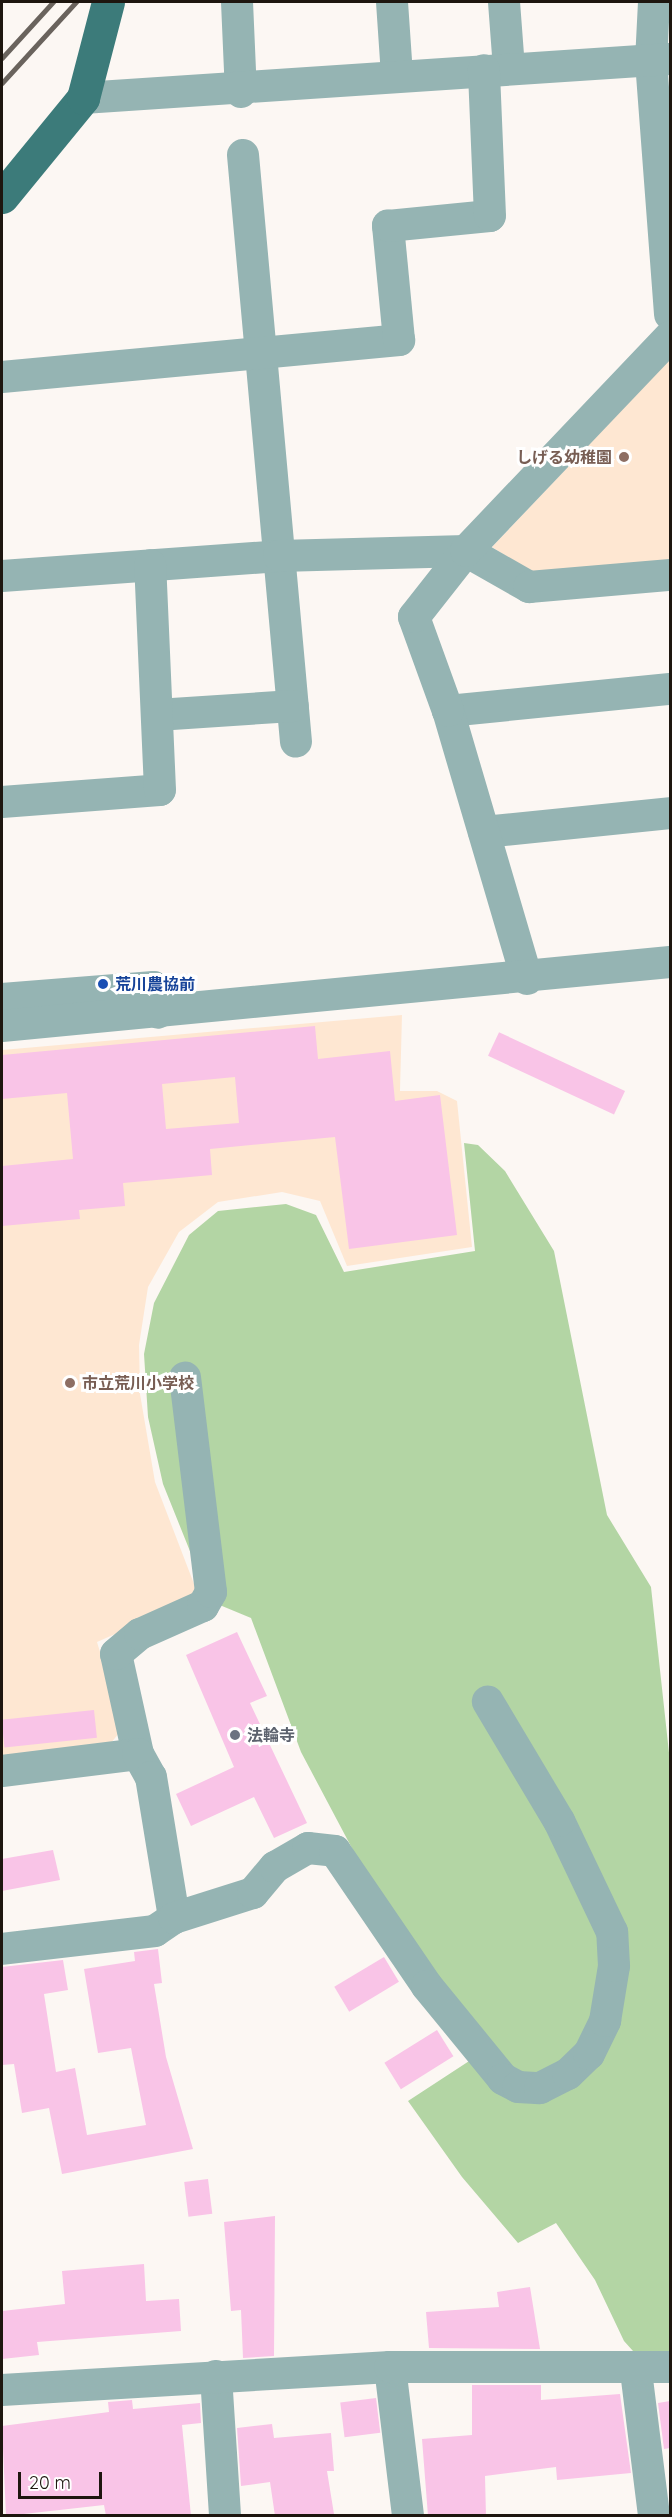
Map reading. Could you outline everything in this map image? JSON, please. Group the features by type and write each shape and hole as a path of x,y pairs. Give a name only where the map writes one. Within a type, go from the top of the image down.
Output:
{"main road":[{"path":"2,197 83,98 108,2"}],"street":[{"path":"237,2 241,92"},
{"path":"392,2 397,76"},
{"path":"2,377 399,340 388,226 490,216 497,70 504,2"},
{"path":"654,2 661,60 670,314"},
{"path":"83,98 241,92 397,76 661,60"},
{"path":"243,155 296,742"},
{"path":"527,979 448,711 414,617 466,551 670,337"},
{"path":"2,576 279,556 466,551 529,587 670,575"},
{"path":"2,802 160,790 150,565"},
{"path":"448,711 670,689"},
{"path":"157,715 293,706"},
{"path":"484,832 670,813"},
{"path":"2,1026 527,979 670,962"},
{"path":"2,999 154,987 158,1013"},
{"path":"174,1918 150,1777 138,1754 116,1654 140,1634 202,1606 211,1592 185,1378"},
{"path":"2,1949 155,1932 174,1918 253,1893 275,1867 308,1848 334,1851 427,1986 503,2079 518,2087 540,2088 568,2074 589,2054 604,2021 614,1966 612,1932 554,1812 488,1702"},
{"path":"2,1771 138,1754"},
{"path":"2,2390 390,2367 521,2364 636,2371 670,2367"},
{"path":"390,2367 408,2516"},
{"path":"636,2371 654,2516"},
{"path":"216,2376 225,2516"}],"shaded area":[{"name":"しげる幼稚園","path":"670,359 670,564 541,578 492,547"},
{"name":"市立荒川小学校","path":"402,1015 400,1091 437,1091 457,1101 472,1247 347,1266 320,1201 282,1192 218,1202 179,1232 148,1287 139,1345 140,1394 155,1482 199,1597 97,1642 123,1728 111,1743 2,1759 2,1050"}],"green space":[{"path":"464,1143 478,1145 505,1171 554,1251 607,1515 651,1587 670,1762 670,2351 642,2361 624,2341 595,2280 556,2223 518,2243 462,2177 408,2101 486,2050 372,1886 301,1752 251,1618 210,1601 163,1484 148,1417 144,1354 154,1303 189,1235 218,1211 286,1204 316,1215 344,1272 475,1251"}],"building":[{"path":"315,1026 318,1059 390,1051 395,1101 440,1095 457,1235 349,1249 335,1137 210,1149 212,1175 123,1183 125,1206 79,1210 80,1219 2,1226 2,1166 73,1159 67,1093 2,1099 2,1055","holes":["235,1077 239,1123 166,1129 162,1084"]},
{"path":"499,1032 625,1091 614,1115 488,1056"},
{"name":"法輪寺","path":"237,1632 267,1696 250,1703 307,1823 274,1838 254,1797 191,1826 176,1794 234,1767 186,1655"},
{"path":"94,1710 97,1738 4,1748 2,1720"},
{"path":"53,1850 60,1880 2,1891 2,1859"},
{"path":"158,1949 162,1983 154,1984 166,2057 193,2149 62,2174 49,2108 22,2113 14,2064 2,2065 2,1967 63,1960 68,1990 44,1994 56,2072 75,2068 87,2135 146,2125 131,2048 98,2053 84,1969 135,1961 134,1952"},
{"path":"384,1957 399,1982 349,2012 334,1987"},
{"path":"437,2030 453,2056 401,2089 384,2063"},
{"path":"208,2179 212,2214 188,2217 184,2182"},
{"path":"275,2216 274,2356 243,2358 241,2310 231,2311 224,2222"},
{"path":"144,2264 146,2301 179,2299 181,2331 37,2342 39,2355 2,2359 2,2311 65,2304 62,2271"},
{"path":"530,2287 540,2349 429,2348 426,2312 499,2307 497,2292"},
{"path":"472,2385 541,2385 541,2400 620,2394 631,2473 557,2480 556,2467 485,2476 486,2516 428,2516 422,2439 472,2435"},
{"path":"376,2398 380,2433 345,2437 340,2402"},
{"path":"132,2400 133,2409 200,2403 201,2423 182,2425 191,2516 106,2516 104,2505 6,2516 2,2426 109,2412 108,2402"},
{"path":"670,2401 670,2448 664,2449 658,2403"},
{"path":"272,2424 274,2438 331,2433 334,2471 327,2471 334,2514 275,2516 270,2482 241,2486 237,2428"}],"railway":[{"path":"2,58 53,2"},
{"path":"2,83 76,2"}],"place":[{"name":"しげる幼稚園","path":"624,457"},
{"name":"荒川農協前","path":"103,984"},
{"name":"市立荒川小学校","path":"70,1383"},
{"name":"法輪寺","path":"235,1735"}]}
